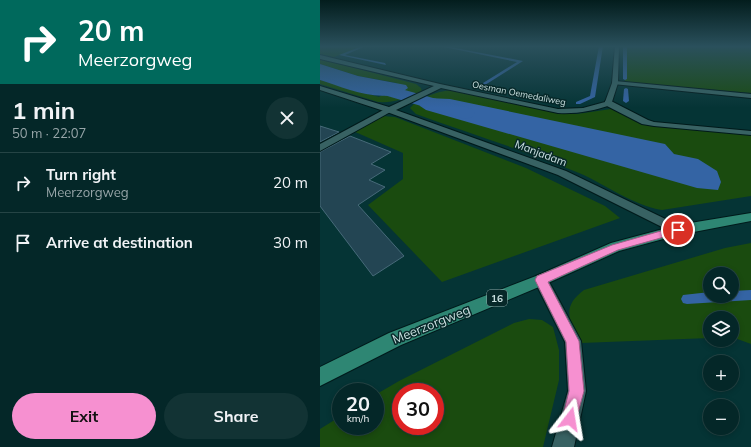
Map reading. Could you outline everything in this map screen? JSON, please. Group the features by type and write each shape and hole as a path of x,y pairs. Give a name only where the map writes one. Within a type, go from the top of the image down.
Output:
{"main road":[{"name":"Meerzorgweg","path":"320,377 394,339 541,280 616,247 678,230 751,216"}],"street":[{"name":"Oesman Oemedaliweg","path":"357,67 436,88 558,111 577,112 591,110 608,103"},
{"path":"615,67 614,83 608,103 645,122 751,133"},
{"path":"614,83 751,96"},
{"name":"Manjadam","path":"320,88 390,110 562,173 678,230"},
{"path":"320,148 390,110 436,88"},
{"path":"541,280 573,341 576,391 563,447"}],"green space":[{"path":"329,67 350,67 416,84 421,88 422,92 395,101 378,102 320,84 320,80 379,97 397,83 358,76"},
{"path":"625,67 751,67 751,93 625,82"},
{"path":"450,90 559,113 577,114 611,109 650,126 751,134 751,196 662,210 640,204 579,173 519,150 416,114 410,108 423,98"},
{"path":"382,116 395,117 526,168 605,206 620,218 442,282 368,205 403,179 403,153 353,131"},
{"path":"751,243 751,344 739,340 739,311 703,311 703,338 581,343 573,328 569,315 572,303 584,290 725,248"},
{"path":"529,319 542,320 553,327 559,350 559,380 543,447 320,447 320,429 332,422 332,435 384,435 384,390 392,385 392,435 444,435 444,383 396,383 514,323"}],"water":[{"path":"320,67 329,67 358,76 406,85 408,88 398,93 388,95 365,94 320,80"},
{"path":"428,98 450,99 665,144 674,154 698,159 717,171 721,182 718,190 697,188 426,110 420,106 419,103"}],"building":[{"path":"320,126 339,132 320,142"},
{"path":"350,136 391,152 371,164 385,170 369,180 385,187 358,205 404,256 373,276 320,206 320,152"}],"waterway":[{"path":"485,84 512,67"},
{"path":"578,103 592,97 597,67"},
{"path":"625,67 625,79"},
{"path":"320,71 465,113"},
{"path":"626,89 626,101"},
{"path":"739,296 751,295"},
{"path":"687,299 703,298"}],"route":[{"path":"570,419 576,391 573,341 541,280 616,247 678,230"}]}
